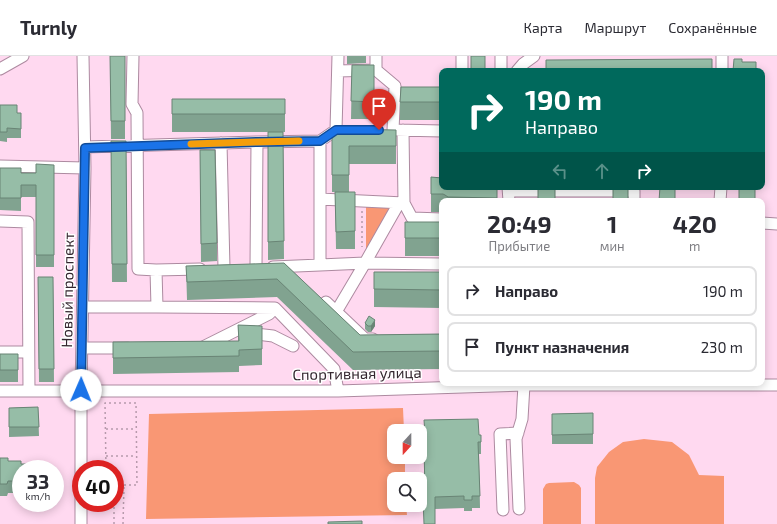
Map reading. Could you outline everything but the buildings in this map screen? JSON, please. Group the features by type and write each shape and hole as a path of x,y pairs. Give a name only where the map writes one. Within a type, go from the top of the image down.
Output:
{"street":[{"path":"0,69 23,56"},
{"name":"Новый проспект","path":"81,524 81,390 85,168 83,56"},
{"path":"133,56 132,104 137,113 138,269 156,270 320,266 368,258 439,264"},
{"path":"85,148 320,141 340,130 338,56"},
{"path":"376,56 376,70"},
{"path":"462,56 462,68"},
{"path":"501,56 501,68"},
{"path":"520,68 534,56"},
{"path":"722,56 722,68"},
{"path":"338,71 376,70 395,86 399,96 394,130 401,203 412,218 439,219"},
{"path":"394,130 439,131"},
{"path":"320,141 320,266"},
{"path":"256,267 257,142"},
{"path":"216,268 221,143"},
{"path":"0,166 85,168"},
{"path":"508,193 634,191 634,198"},
{"path":"320,199 401,203"},
{"path":"336,312 401,203"},
{"path":"0,222 28,222 29,391"},
{"path":"765,224 777,224"},
{"path":"156,270 157,307"},
{"path":"326,302 365,339 381,339"},
{"path":"83,307 275,308 334,369 338,391"},
{"path":"192,348 199,348 236,331 269,314 275,308"},
{"path":"236,331 273,336 293,346"},
{"path":"82,348 137,348"},
{"path":"0,352 28,352"},
{"name":"Спортивная улица","path":"765,385 777,385"},
{"name":"Спортивная улица","path":"0,391 338,391 493,386"},
{"path":"519,509 516,439 522,419 524,386"},
{"path":"503,510 500,434 518,433"}],"path":[{"path":"362,205 362,254 368,258"},
{"path":"106,460 105,404 136,403 136,485 124,485"},
{"path":"106,429 136,429"},
{"path":"106,456 136,456"},
{"path":"114,512 114,524"},
{"path":"123,512 123,524"}],"shaded area":[{"path":"392,206 366,250 366,207"},
{"path":"403,408 404,424 387,424 387,464 405,464 405,472 387,472 387,512 407,512 407,515 146,519 149,414"},
{"path":"644,439 672,442 689,455 699,475 724,476 724,524 595,524 595,478 597,467 609,452 623,442"},
{"path":"574,482 581,488 581,524 543,524 543,489 546,484"}],"slow traffic":[{"path":"191,144 299,141"}],"route":[{"path":"81,390 85,148 320,141 336,130 379,130"}]}
